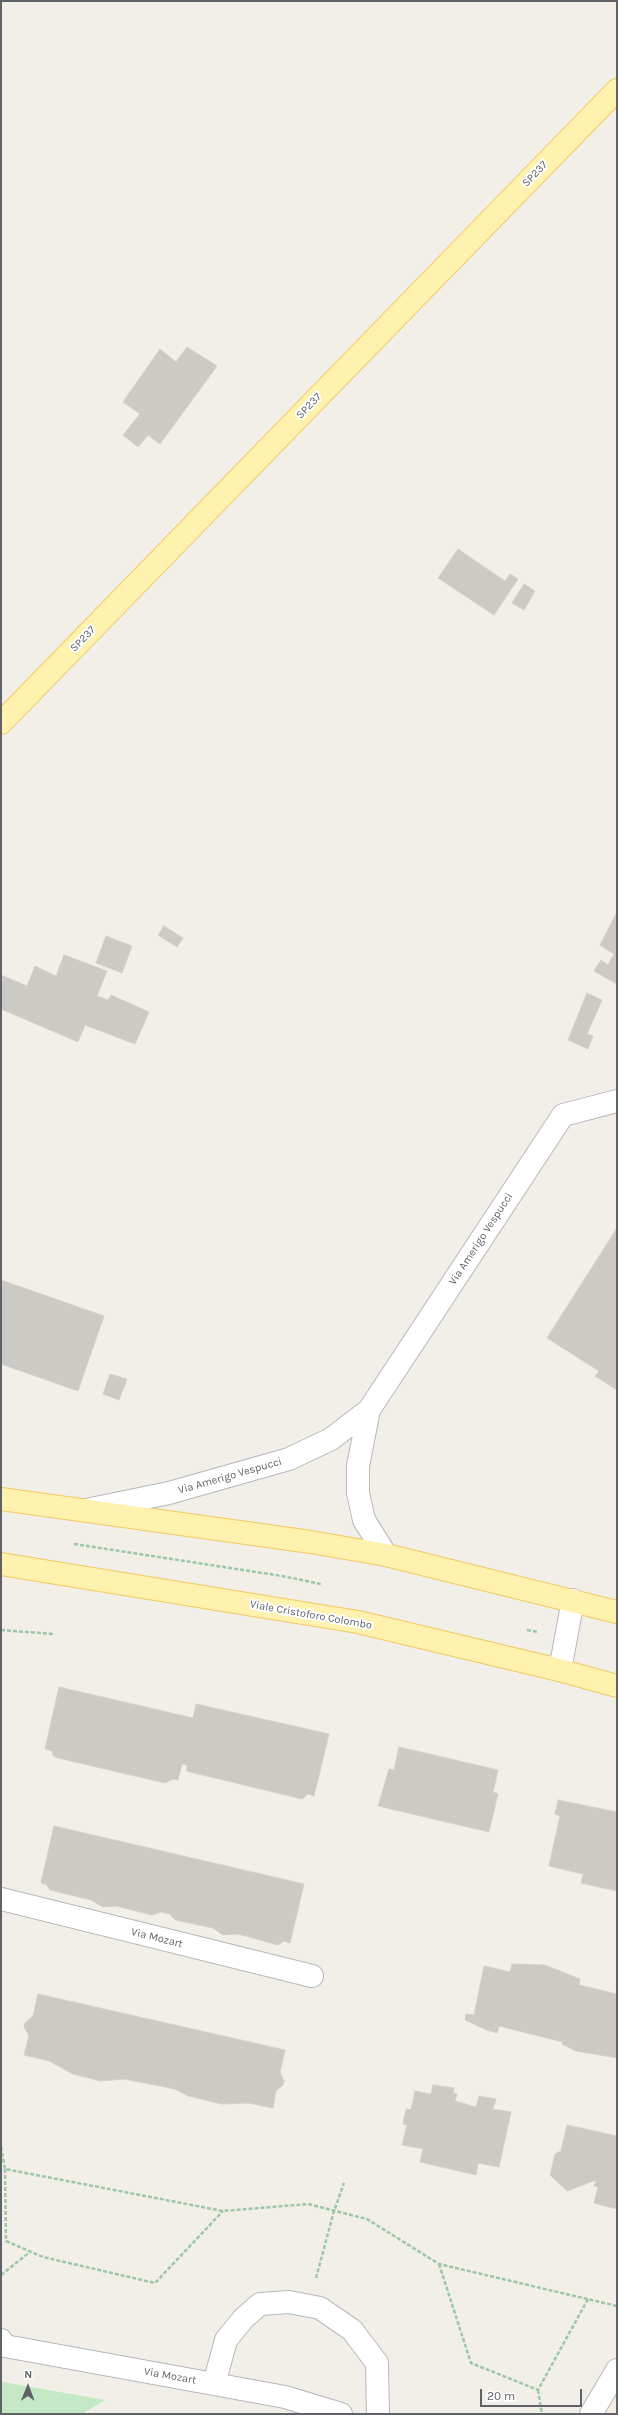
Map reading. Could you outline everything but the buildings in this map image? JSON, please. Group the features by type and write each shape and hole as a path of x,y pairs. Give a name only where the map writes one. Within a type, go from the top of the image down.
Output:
{"main road":[{"name":"SP237","path":"1,723 617,90"},
{"path":"1,1499 311,1542 386,1556 573,1600 617,1612"},
{"name":"Viale Cristoforo Colombo","path":"1,1564 358,1622 560,1670 617,1686"}],"street":[{"name":"Via Amerigo Vespucci","path":"79,1511 169,1494 290,1459 331,1439 369,1410 563,1115 617,1101"},
{"name":"Via Amerigo Vespucci","path":"369,1410 358,1466 358,1493 364,1520 386,1556"},
{"path":"560,1670 573,1600"},
{"name":"Via Mozart","path":"1,1899 312,1976"},
{"path":"214,2384 226,2340 243,2319 260,2304 289,2302 311,2306 320,2308 352,2330 377,2363 378,2414"},
{"name":"Via Mozart","path":"1,2340 5,2346 285,2397 341,2414"},
{"path":"591,2414 617,2370"}],"path":[{"path":"68,1574 79,1511"},
{"path":"1,1630 53,1634"},
{"path":"1,2147 5,2169 6,2241 43,2257 155,2283 223,2212"},
{"path":"5,2169 223,2212 308,2204 367,2218 439,2264 617,2306"},
{"path":"311,2306 316,2272 344,2183"},
{"path":"1,2276 30,2252"},
{"path":"439,2264 472,2363 538,2390"},
{"path":"542,2414 538,2390 588,2299"}],"green space":[{"path":"1,2381 105,2400 82,2414 1,2414"}]}
